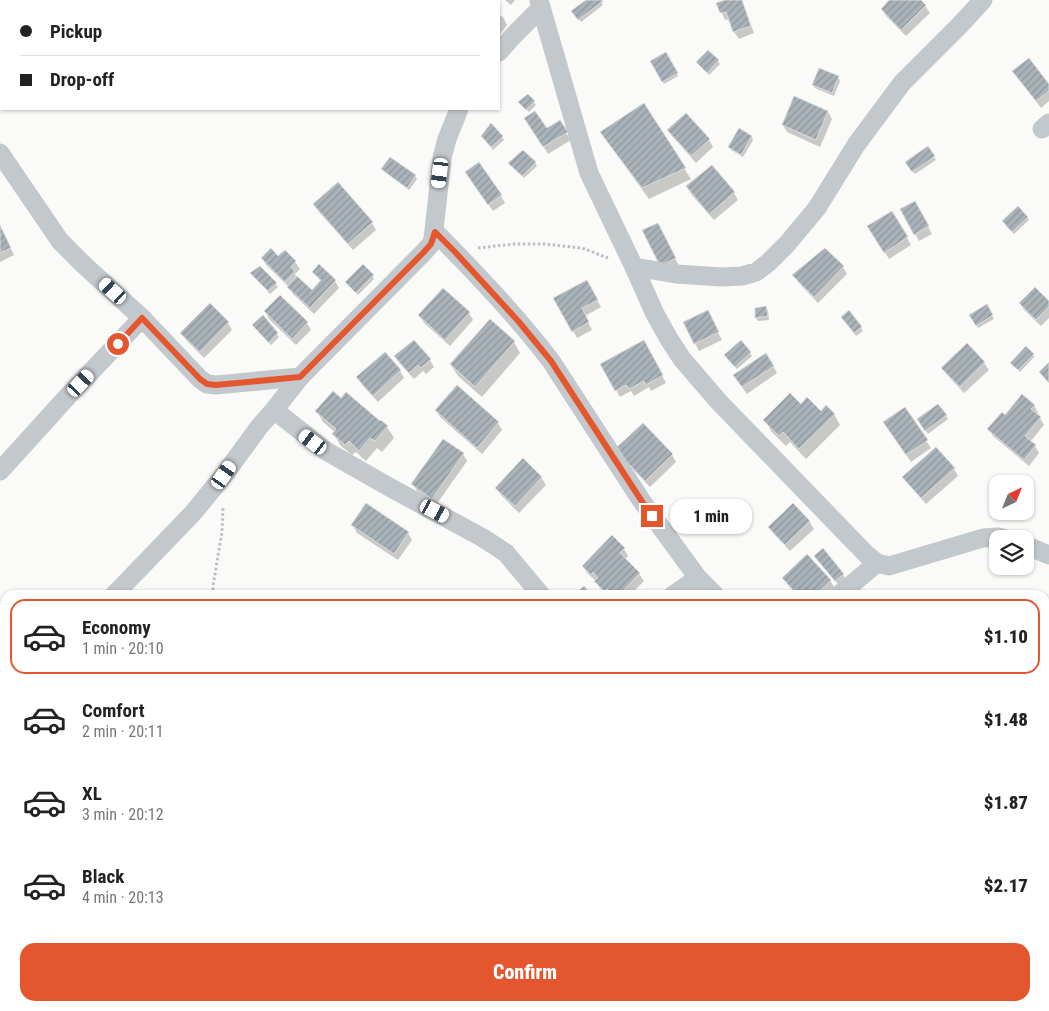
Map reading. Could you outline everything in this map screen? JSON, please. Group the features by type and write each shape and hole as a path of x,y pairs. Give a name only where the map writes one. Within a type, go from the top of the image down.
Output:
{"street":[{"path":"634,267 676,274 722,277 742,276 756,272 768,263 787,244 817,208 856,145 902,83 983,0"},
{"path":"540,4 589,173 655,314 682,359 697,378 867,555 877,563 889,566 989,538"},
{"path":"500,51 540,4"},
{"path":"119,590 193,513 300,377 431,244 435,232 436,205 442,158 459,110"},
{"path":"0,153 60,240 84,265 142,318 200,379 207,384 224,385 300,377"},
{"path":"435,232 525,328 551,361 641,500 698,578 710,590"},
{"path":"0,472 68,396 142,318"},
{"path":"274,410 326,451 483,538 506,553 537,590"},
{"path":"1034,548 1049,555"},
{"path":"845,590 877,563"},
{"path":"680,590 698,578"}],"path":[{"path":"455,252 514,244 545,244 582,248 634,267"},
{"path":"213,590 222,532 224,475"}],"building":[{"path":"586,0 603,1 578,20 571,11"},
{"path":"725,0 742,0 751,26 733,32 726,12 720,13 716,3"},
{"path":"889,0 921,0 926,5 901,30 881,9"},
{"path":"708,50 719,60 707,73 696,62"},
{"path":"666,52 678,73 662,82 650,61"},
{"path":"1029,58 1049,84 1049,91 1036,101 1012,71"},
{"path":"819,68 839,76 832,93 812,85"},
{"path":"528,94 535,101 526,110 518,102"},
{"path":"794,96 828,111 816,140 782,125"},
{"path":"644,103 686,168 642,188 600,132"},
{"path":"535,111 547,128 560,120 568,132 543,147 524,118"},
{"path":"686,113 710,139 691,156 667,130"},
{"path":"491,123 503,136 491,147 481,136"},
{"path":"739,128 752,136 741,155 728,147"},
{"path":"928,146 935,156 912,172 905,162"},
{"path":"523,150 536,162 522,176 508,163"},
{"path":"390,157 416,175 407,188 381,169"},
{"path":"479,162 502,195 488,205 465,172"},
{"path":"712,165 735,192 709,214 686,186"},
{"path":"338,182 373,222 348,244 313,204"},
{"path":"915,201 929,226 914,235 900,209"},
{"path":"1018,206 1028,217 1012,232 1002,221"},
{"path":"892,211 908,237 884,253 867,226"},
{"path":"658,223 676,258 660,266 642,230"},
{"path":"0,225 11,248 0,253"},
{"path":"271,248 278,256 285,250 296,261 291,267 295,272 285,282 261,258"},
{"path":"825,248 844,266 814,297 792,275"},
{"path":"319,264 336,280 310,308 287,287 297,276 312,290 321,280 312,272"},
{"path":"363,264 374,275 356,293 345,282"},
{"path":"260,266 277,283 268,291 250,273"},
{"path":"587,280 598,300 582,308 589,322 572,332 553,298"},
{"path":"1035,287 1049,301 1049,307 1036,320 1019,303"},
{"path":"443,288 470,312 445,340 418,315"},
{"path":"280,295 308,322 292,339 264,311"},
{"path":"210,303 229,322 200,352 180,333"},
{"path":"987,304 993,315 976,326 969,315"},
{"path":"766,306 768,316 755,318 755,308"},
{"path":"708,310 719,332 694,344 683,322"},
{"path":"849,310 862,327 854,333 841,317"},
{"path":"263,315 278,333 269,343 252,325"},
{"path":"490,319 515,341 475,387 450,364"},
{"path":"414,340 431,359 421,368 418,365 409,373 394,356"},
{"path":"644,340 663,375 646,385 644,381 629,389 626,385 615,391 600,364"},
{"path":"741,340 751,352 735,367 724,355"},
{"path":"967,343 985,362 960,387 941,368"},
{"path":"1026,346 1034,354 1018,370 1010,363"},
{"path":"385,352 401,370 373,396 356,377"},
{"path":"766,353 774,366 742,387 733,375"},
{"path":"1049,362 1049,383 1039,372"},
{"path":"457,385 499,422 477,448 435,410"},
{"path":"333,391 341,398 346,392 388,426 375,441 370,438 359,451 349,441 345,445 332,434 336,429 315,411"},
{"path":"790,393 801,404 807,397 821,411 826,405 835,414 799,449 783,432 779,436 763,420"},
{"path":"1022,394 1035,405 1031,409 1041,417 1025,436 1036,445 1024,460 987,429 1002,412 1005,415"},
{"path":"938,404 947,415 925,431 917,419"},
{"path":"905,407 928,440 906,455 883,422"},
{"path":"643,423 673,454 645,481 615,449"},
{"path":"443,439 464,453 432,499 411,484"},
{"path":"936,447 955,468 921,498 902,477"},
{"path":"523,458 542,477 515,506 495,488"},
{"path":"366,503 409,532 394,554 351,525"},
{"path":"793,503 810,521 785,545 768,527"},
{"path":"612,535 625,548 620,553 640,573 624,590 603,590 594,581 598,578 593,572 591,575 582,566"},
{"path":"823,548 844,574 835,581 814,556"},
{"path":"807,554 831,580 820,590 793,590 782,578"},
{"path":"584,586 588,590 580,590"}],"route":[{"path":"118,344 142,318 207,384 232,384 300,377 423,253 431,244 435,232 537,342 652,516"}]}
